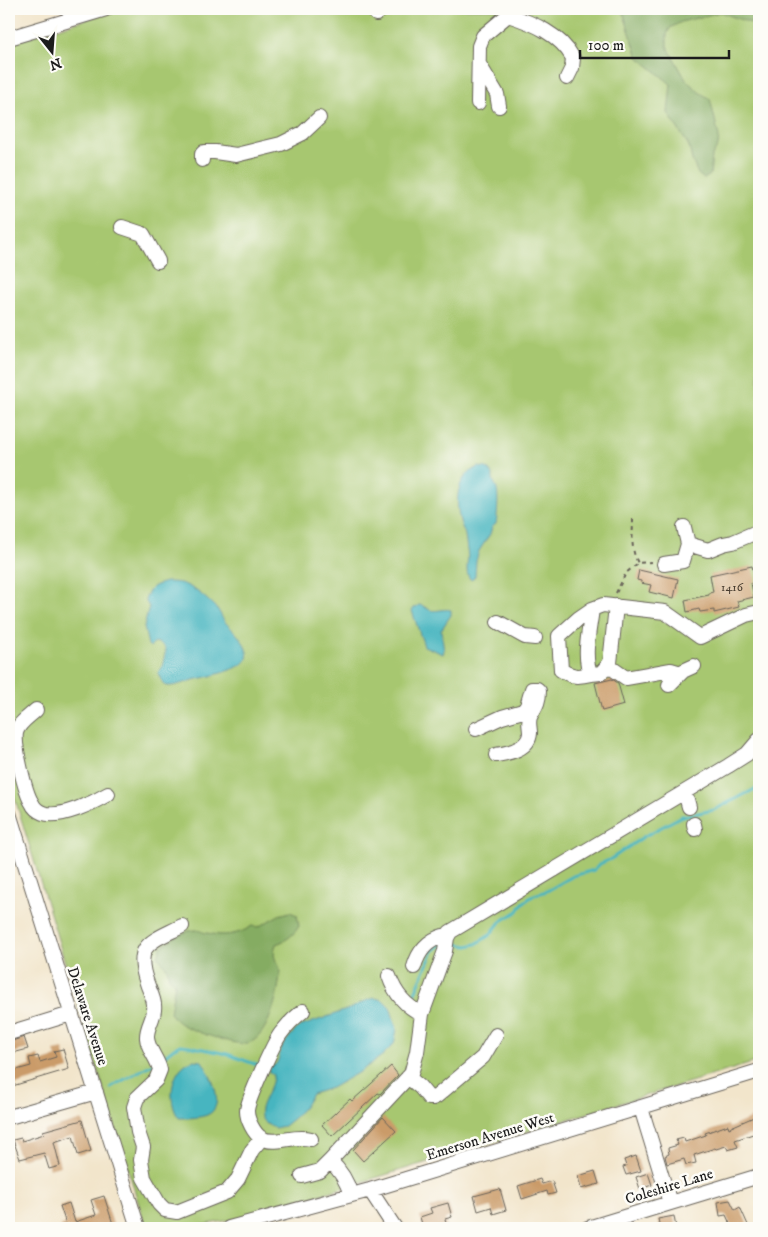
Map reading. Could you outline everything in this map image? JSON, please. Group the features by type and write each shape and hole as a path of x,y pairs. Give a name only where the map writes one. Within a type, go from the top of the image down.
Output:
{"street":[{"path":"9,38 90,11 106,9"},
{"path":"478,103 479,46 483,36 514,12 560,40 573,58 572,68 567,78"},
{"path":"479,64 497,94 499,106"},
{"path":"202,160 204,152 236,155 281,144 304,133 319,118"},
{"path":"122,227 143,234 158,261"},
{"path":"664,564 683,561 688,544 684,527"},
{"path":"688,544 708,550 759,531"},
{"path":"616,599 610,663 601,673 579,677 567,674 561,670 560,636 579,618 592,609 616,599 665,612 700,637 746,615 759,612"},
{"path":"591,674 587,668 586,657 592,609"},
{"path":"498,622 525,636 535,638"},
{"path":"606,668 613,669 626,678 671,670 687,670 669,685"},
{"path":"36,710 20,724 16,732 16,743 28,794 31,803 37,810 44,814 53,815 82,806 108,794"},
{"path":"476,729 502,717 528,713 530,734 523,745 514,751 496,755"},
{"path":"302,1176 320,1171 411,1074 417,1052 422,1014 450,932 685,792 746,754 759,740"},
{"path":"685,792 689,807"},
{"name":"Delaware Avenue","path":"9,813 138,1228"},
{"path":"182,926 147,945 142,951 142,965 154,1004 154,1014 148,1028 147,1040 160,1070 156,1080 137,1098 134,1107 138,1132 143,1147 144,1178 159,1204 165,1210 177,1212 227,1192 238,1180 252,1150 262,1138"},
{"path":"414,967 420,953 431,941 444,936 446,944"},
{"path":"389,976 392,986 401,1000 422,1014"},
{"path":"302,1012 280,1034 247,1110 251,1126 262,1138 276,1141 303,1137 310,1139"},
{"path":"9,1033 71,1014"},
{"path":"408,1078 420,1087 429,1098 433,1098 483,1057 496,1035"},
{"name":"Emerson Avenue West","path":"229,1228 370,1190 759,1071"},
{"path":"9,1117 96,1092"},
{"path":"641,1108 670,1203"},
{"path":"330,1161 338,1168 347,1183 351,1195"},
{"name":"Coleshire Lane","path":"588,1228 621,1223 670,1203 759,1176"},
{"path":"370,1190 394,1228"}],"path":[{"path":"633,520 631,542 633,553 638,562"},
{"path":"616,599 626,573 638,562 664,564"}],"green space":[{"path":"120,9 759,9 759,1061 247,1217 185,1228 146,1228 9,779 9,43"},
{"path":"622,9 759,9 759,29 753,24 720,12 681,22 670,28 667,34 667,46 686,80 710,99 719,137 718,146 712,156 710,175 704,179 698,174 689,146 668,113 671,84 638,57"},
{"path":"290,912 297,915 299,926 289,937 276,944 274,949 280,969 278,991 268,1022 257,1038 248,1043 234,1043 200,1032 176,1020 170,1013 175,983 169,977 167,968 158,957 161,947 191,930 213,934 231,934 252,926 258,927 279,915"}],"water":[{"path":"478,467 487,468 493,475 498,493 498,507 496,524 492,527 490,534 479,551 475,576 471,580 467,573 468,554 465,535 458,513 458,497 461,483 465,477"},
{"path":"166,582 180,583 192,588 215,607 245,645 247,656 243,664 215,675 175,685 164,685 158,673 162,667 166,650 164,646 156,642 150,647 148,645 144,627 149,607 145,600 148,593 158,584"},
{"path":"419,605 433,610 451,610 451,615 441,630 443,654 424,646 412,611"},
{"path":"375,998 383,1000 390,1007 397,1029 394,1044 383,1055 361,1071 331,1088 312,1094 304,1107 284,1126 275,1128 266,1123 261,1118 261,1111 262,1104 272,1082 273,1075 268,1071 271,1066 275,1065 282,1047 289,1038 299,1027"},
{"path":"194,1060 202,1061 209,1073 215,1089 216,1104 213,1111 207,1115 179,1118 173,1103 173,1085 180,1069"}],"building":[{"path":"752,566 756,582 751,583 754,597 737,601 739,607 714,613 714,610 700,612 699,609 687,612 685,600 709,595 709,593 713,592 710,575"},
{"path":"639,570 678,579 674,598 649,592 651,585 637,580"},
{"path":"612,679 618,683 624,705 602,711 595,683"},
{"path":"24,1037 28,1049 9,1054 9,1042"},
{"path":"63,1049 69,1069 9,1087 9,1072 31,1066 29,1058 38,1056 40,1062 56,1057 54,1051"},
{"path":"391,1066 398,1075 380,1094 378,1093 332,1136 322,1125 350,1099 352,1101"},
{"path":"756,1116 757,1118 759,1117 759,1132 735,1140 738,1147 728,1150 726,1146 715,1148 694,1155 696,1163 686,1165 684,1159 667,1164 665,1156 669,1154 668,1148 678,1145 676,1140 684,1138 685,1142 728,1125 729,1128"},
{"path":"383,1117 396,1131 363,1161 353,1150"},
{"path":"82,1120 91,1151 78,1155 73,1136 54,1142 60,1166 49,1169 44,1153 20,1159 13,1140 21,1138 22,1141 44,1134 43,1131"},
{"path":"636,1156 641,1171 626,1175 623,1167 626,1166 624,1160"},
{"path":"595,1171 599,1184 581,1189 578,1176"},
{"path":"648,1173 652,1185 640,1189 636,1177"},
{"path":"540,1179 542,1184 552,1181 556,1193 548,1195 547,1191 522,1199 518,1186"},
{"path":"500,1189 506,1210 493,1214 491,1207 478,1211 474,1196"},
{"path":"104,1196 113,1224 98,1228 60,1228 60,1226 66,1224 60,1206 69,1203 75,1222 96,1215 91,1200"},
{"path":"730,1200 735,1210 740,1207 748,1225 741,1228 732,1228 726,1215 720,1216 718,1202"},
{"path":"448,1203 452,1217 445,1219 447,1227 423,1228 420,1217 432,1213 430,1208"},
{"path":"674,1216 676,1228 660,1228 658,1219"}],"waterway":[{"path":"451,943 468,946 476,944 490,935 500,922 518,911 523,903 534,895 547,891 573,876 594,870 600,864 611,859 643,837 682,816 714,810 759,787"},
{"path":"413,997 433,951 442,944"},
{"path":"159,1060 181,1045 227,1054 260,1066"},
{"path":"111,1087 154,1063"}]}
